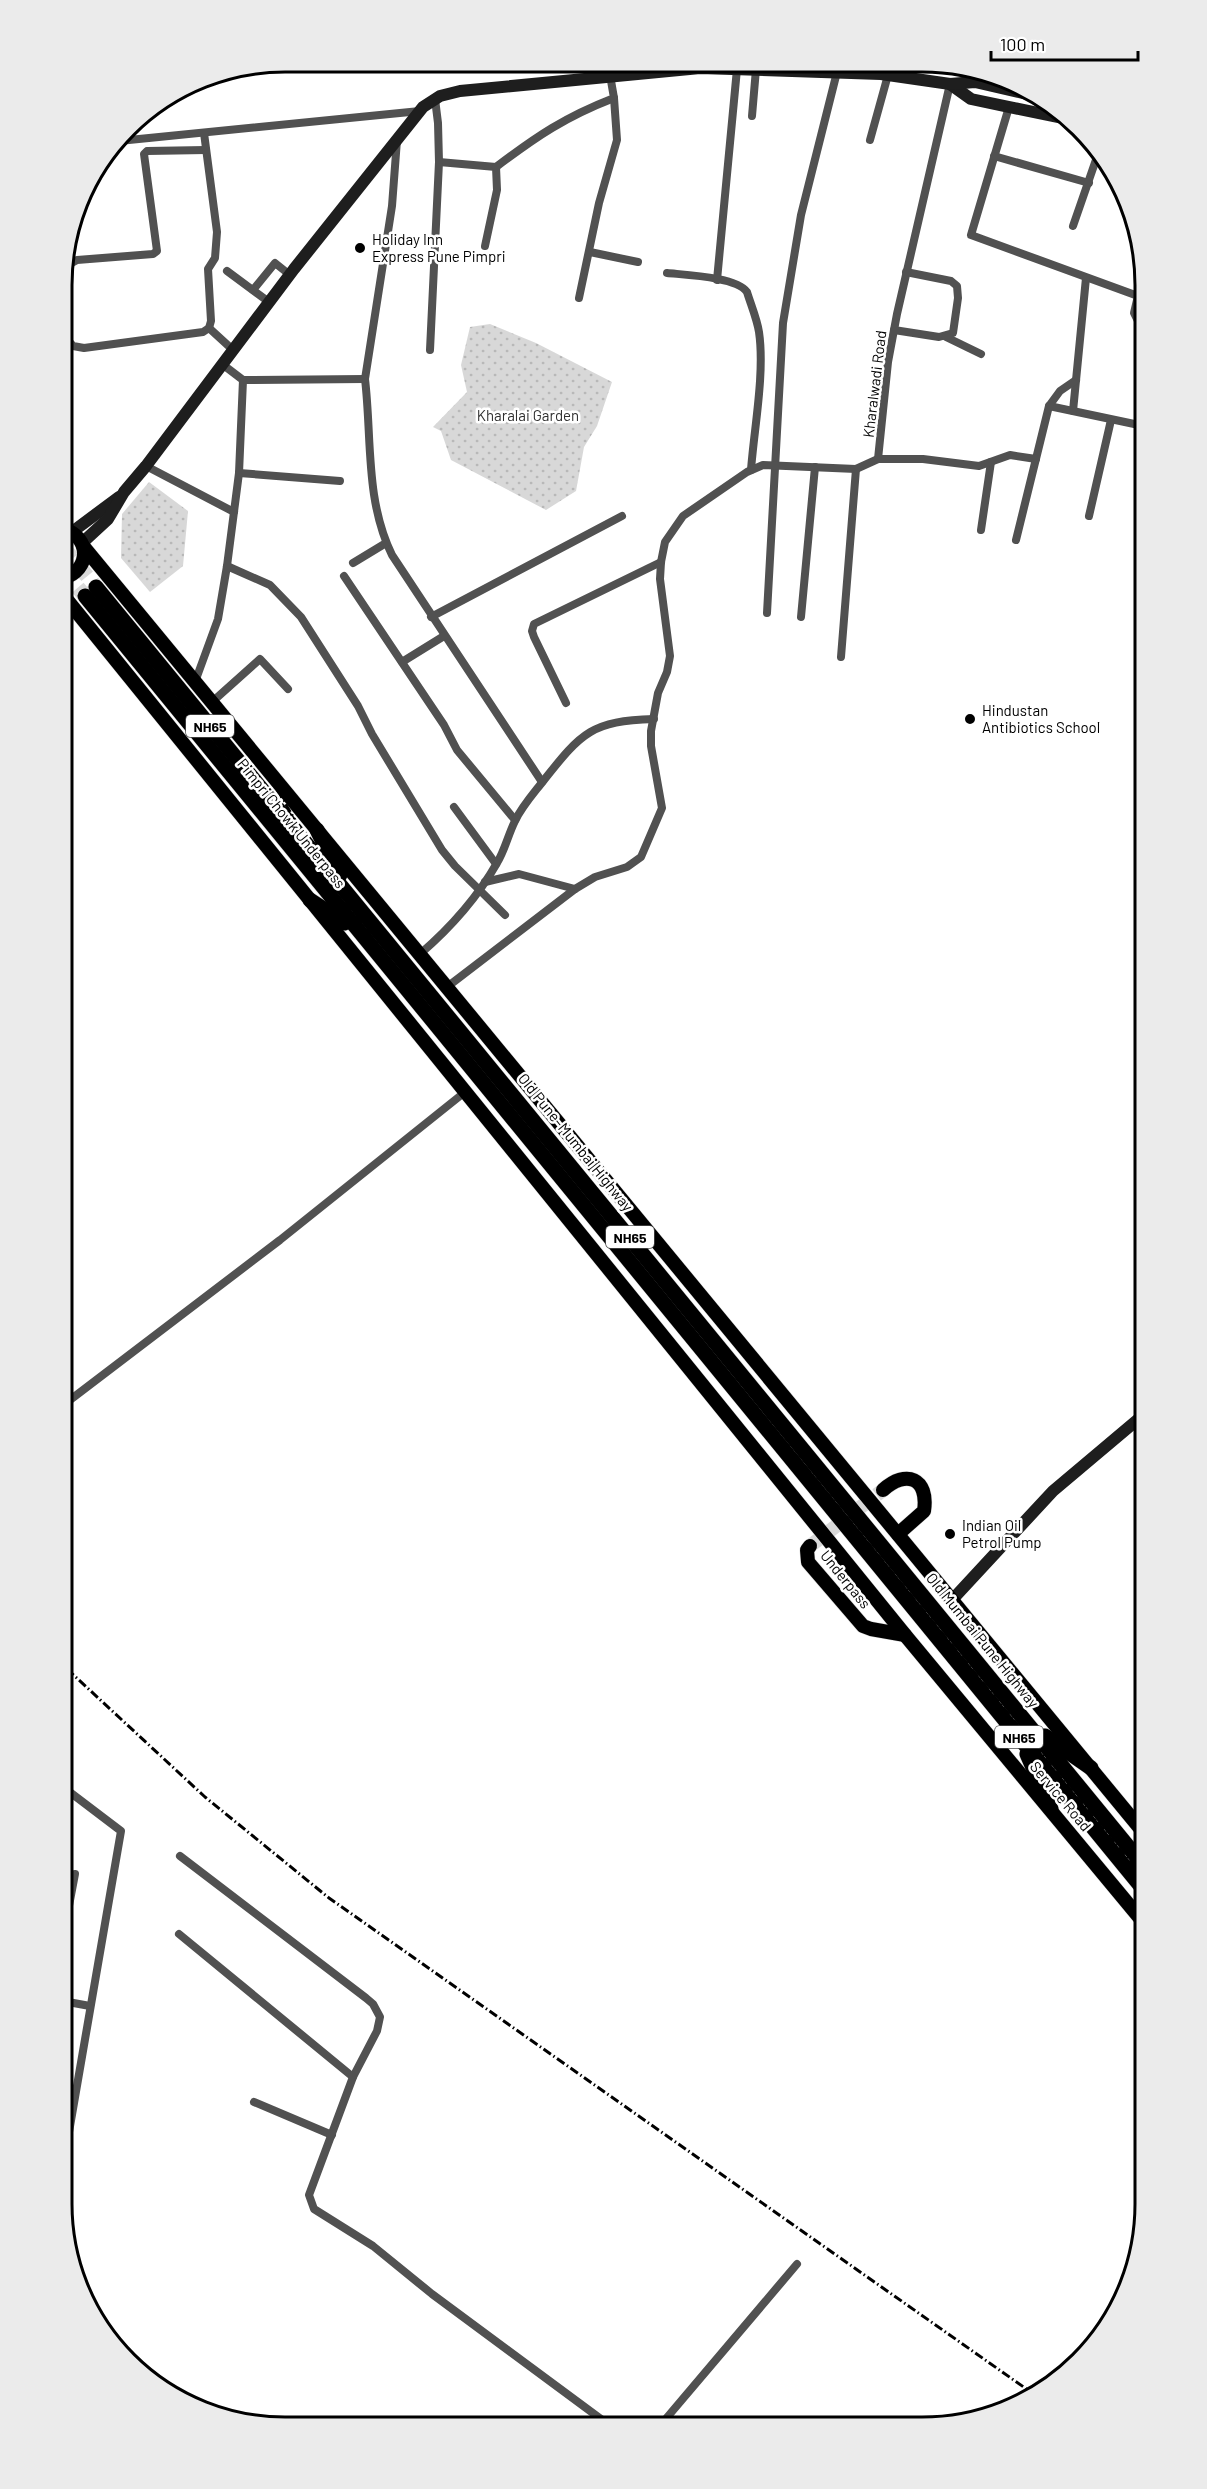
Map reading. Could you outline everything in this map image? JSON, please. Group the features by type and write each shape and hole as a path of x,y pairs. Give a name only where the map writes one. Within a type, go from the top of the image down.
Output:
{"highway":[{"name":"Pimpri Chowk Underpass","path":"352,899 90,592 357,932"},
{"path":"317,830 352,899"},
{"name":"Old Pune–Mumbai Highway","path":"352,899 908,1576"},
{"path":"310,900 357,932"},
{"name":"Old Mumbai Pune Highway","path":"357,932 894,1585 1135,1856"},
{"name":"Old Mumbai Pune Highway","path":"908,1576 1135,1878"},
{"path":"1024,1731 1091,1768"},
{"path":"1024,1731 1050,1809"}],"main road":[{"path":"72,534 1135,1822"},
{"path":"72,574 82,565 83,545"},
{"name":"Service Road","path":"72,607 905,1635 1135,1912"},
{"path":"883,1490 900,1479 909,1478 916,1481 925,1493 924,1511 897,1534"},
{"name":"Underpass","path":"810,1546 806,1555 808,1562 863,1626 905,1635"}],"street":[{"path":"593,72 593,77"},
{"path":"83,545 108,519 124,492 147,466 269,302 420,111 435,99 460,91 634,72"},
{"path":"717,280 737,72"},
{"path":"752,116 756,72"},
{"path":"767,613 780,357 801,215 837,72 888,75 950,84 975,82 1007,89"},
{"path":"579,298 599,203 617,140 610,75"},
{"path":"870,140 888,75"},
{"path":"950,84 971,99 1052,116"},
{"name":"Kharalwadi Road","path":"447,987 575,889 595,877 627,867 641,857 662,808 651,746 651,730 658,693 667,672 670,656 660,579 661,562 665,542 683,516 751,470 763,465 856,469 878,459 888,362 894,330 950,84"},
{"path":"439,162 496,167 550,128 578,112 614,98"},
{"path":"430,350 439,162 435,99"},
{"path":"1009,107 971,235 1135,295"},
{"path":"129,140 420,111"},
{"path":"72,345 84,348 203,332 209,328 211,321 208,269 215,258 217,232 204,132"},
{"path":"397,140 392,206 365,379 369,407 373,498 386,543 431,617 542,782"},
{"path":"73,262 153,254 157,251 144,154 147,151 206,150"},
{"path":"994,156 1089,183"},
{"path":"1073,226 1096,161"},
{"path":"485,246 497,190 496,167"},
{"path":"590,252 638,262"},
{"path":"253,290 275,263 290,275"},
{"path":"227,271 269,302"},
{"path":"906,272 951,281 957,285 958,298 953,333 946,337"},
{"path":"667,273 717,280 744,287 759,330 760,370 751,470"},
{"path":"1072,411 1086,278"},
{"path":"209,328 233,350"},
{"path":"894,330 946,337 981,354"},
{"path":"222,364 243,380 365,379"},
{"path":"195,682 218,619 227,566 239,473 243,380"},
{"path":"1016,540 1049,406 1060,391 1076,380"},
{"path":"1049,406 1135,424"},
{"path":"1089,516 1111,420"},
{"path":"878,459 923,459 979,466 1010,455 1036,459"},
{"path":"981,530 991,462"},
{"path":"147,466 234,512"},
{"path":"801,616 815,467"},
{"path":"842,657 856,469"},
{"path":"239,473 340,481"},
{"path":"72,526 124,492"},
{"path":"431,617 622,516"},
{"path":"353,563 386,543"},
{"path":"566,704 534,637 532,631 534,624 661,562"},
{"path":"227,566 270,585 301,617 358,706 372,734 442,850 455,866 482,885 504,915"},
{"path":"344,576 444,725 457,750 515,820"},
{"path":"402,662 444,636"},
{"path":"212,702 260,659 288,689"},
{"path":"420,954 441,936 482,885 496,864 515,820 570,746 592,730 622,720 654,719"},
{"path":"454,807 496,864"},
{"path":"482,885 519,874 575,889"},
{"path":"72,1398 289,1233 465,1092"},
{"path":"952,1600 1053,1491 1135,1422"},
{"path":"72,1793 121,1831 72,2114"},
{"path":"180,1856 373,2004 380,2018 380,2024 353,2077 309,2195 314,2209 373,2246 432,2294 598,2417"},
{"path":"72,1890 75,1874"},
{"path":"179,1934 353,2077"},
{"path":"72,2003 90,2006"},
{"path":"254,2102 332,2135"},
{"path":"667,2417 798,2264"}],"green space":[{"name":"Kharalai Garden","path":"490,324 536,343 612,382 597,426 584,447 576,491 546,510 451,460 441,431 433,427 467,392 461,365 470,327"},
{"path":"149,482 188,511 183,566 150,592 121,558 122,514"}],"tunnel":[{"path":"72,558 96,587"},
{"path":"72,581 85,596"},
{"path":"810,1546 883,1490"}],"railway":[{"path":"72,529 268,774 327,875 380,949 1135,1868"},
{"path":"72,1674 205,1797 329,1898 1027,2390"}],"place":[{"name":"Holiday Inn Express Pune Pimpri","path":"360,248"},
{"name":"Hindustan Antibiotics School","path":"970,719"},
{"name":"Indian Oil Petrol Pump","path":"950,1534"}]}
